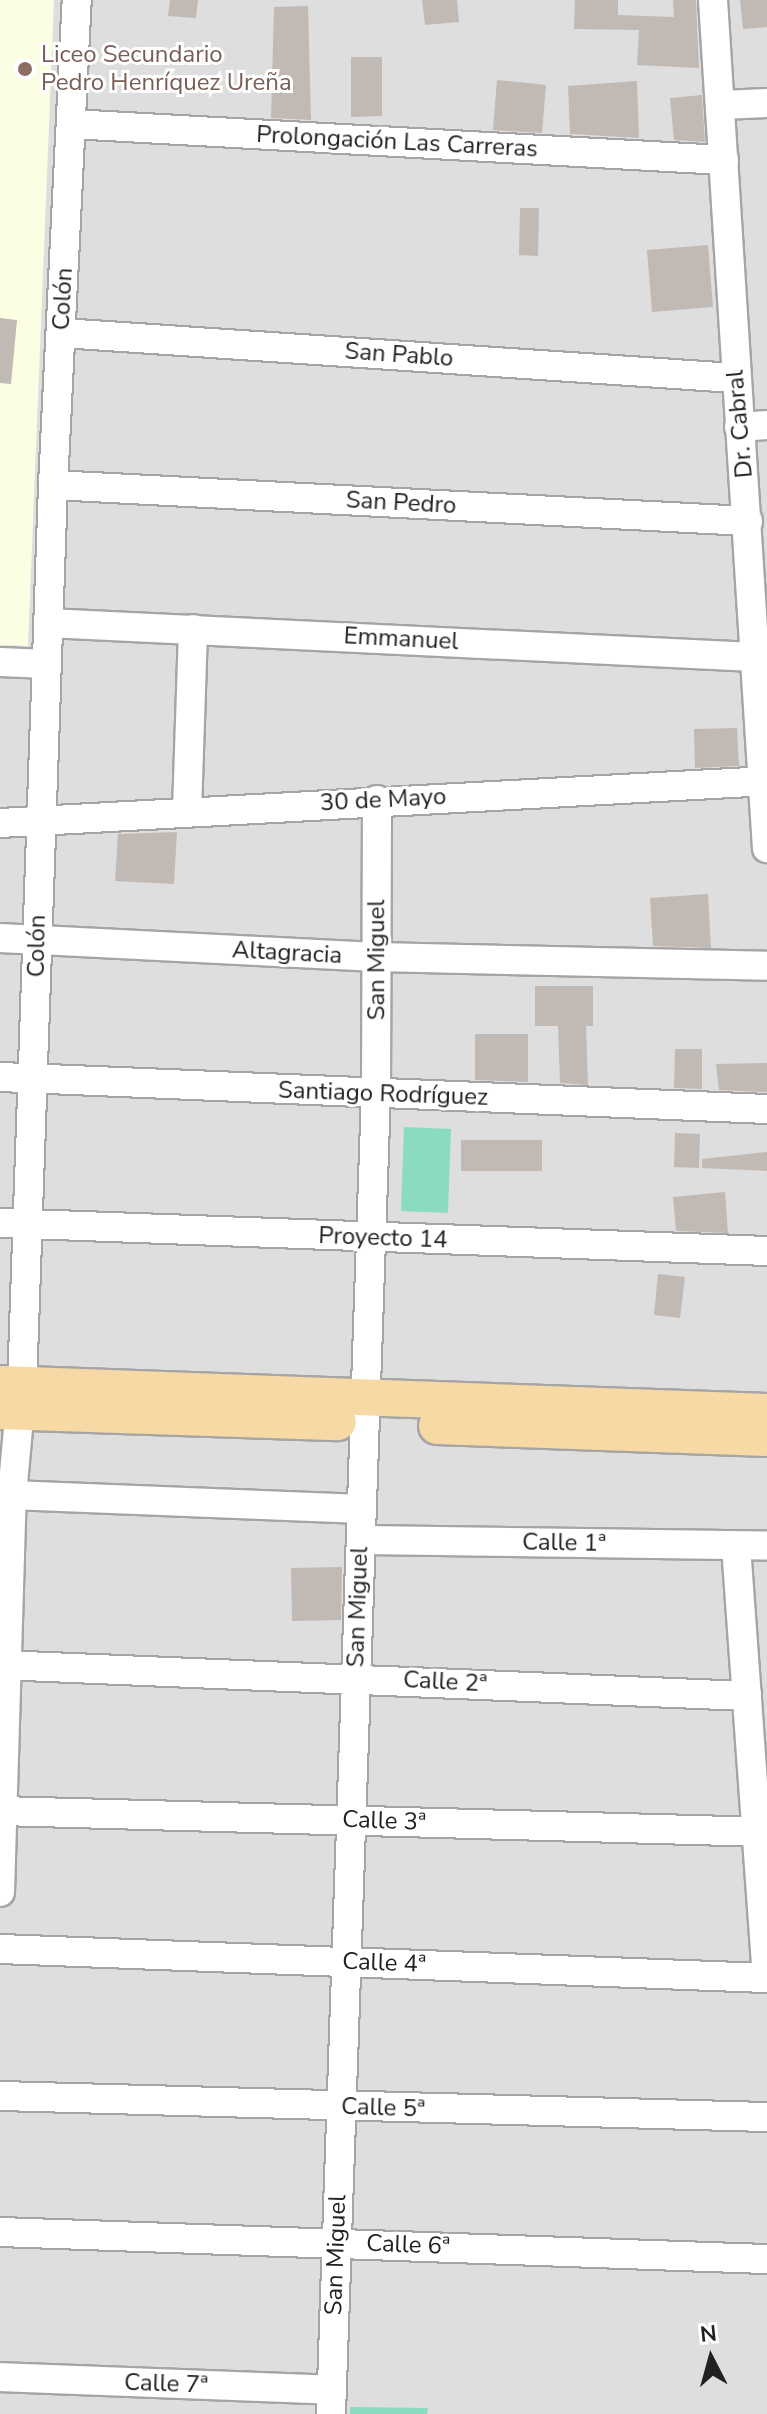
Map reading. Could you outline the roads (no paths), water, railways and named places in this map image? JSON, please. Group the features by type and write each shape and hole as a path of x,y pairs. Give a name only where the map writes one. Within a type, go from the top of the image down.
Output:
{"main road":[{"path":"10,1398 364,1411 767,1438"},
{"path":"364,1411 767,1412"}],"street":[{"name":"Colón","path":"0,1892 3,1665 12,1495 10,1398 14,1224 34,1078 36,940 53,485 77,0"},
{"name":"Dr. Cabral","path":"713,0 722,105 735,378 753,426 748,521 758,580 754,657 767,848"},
{"path":"722,105 767,103"},
{"name":"Prolongación Las Carreras","path":"71,124 724,160"},
{"name":"San Pablo","path":"62,333 735,378"},
{"name":"San Pedro","path":"53,485 748,521"},
{"name":"Emmanuel","path":"48,623 754,657"},
{"path":"187,811 193,629"},
{"path":"0,662 47,664"},
{"name":"30 de Mayo","path":"0,823 764,781"},
{"name":"San Miguel","path":"331,2402 376,1095 377,800"},
{"name":"Altagracia","path":"0,938 377,957 767,966"},
{"name":"Santiago Rodríguez","path":"0,1077 767,1109"},
{"name":"Proyecto 14","path":"14,1224 767,1251"},
{"path":"12,1495 361,1509"},
{"name":"Calle 1ª","path":"361,1540 767,1546"},
{"path":"736,1546 747,1696 762,1833 767,1976"},
{"name":"Calle 2ª","path":"3,1665 747,1696"},
{"name":"Calle 3ª","path":"1,1811 762,1833"},
{"name":"Calle 4ª","path":"0,1949 767,1976"},
{"name":"Calle 5ª","path":"0,2096 767,2117"},
{"name":"Calle 6ª","path":"0,2232 767,2259"},
{"name":"Calle 7ª","path":"0,2377 331,2402"}],"place":[{"name":"Liceo Secundario Pedro Henríquez Ureña","path":"25,69"}]}
